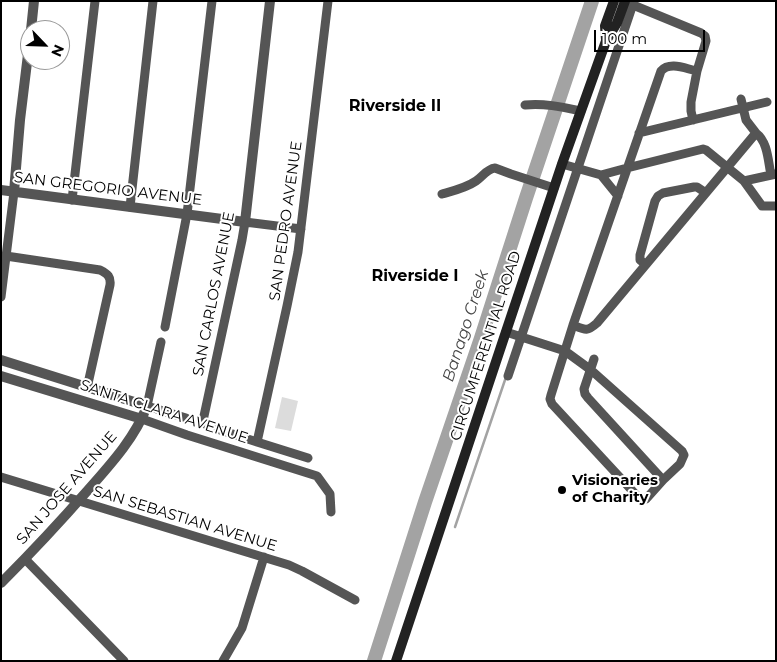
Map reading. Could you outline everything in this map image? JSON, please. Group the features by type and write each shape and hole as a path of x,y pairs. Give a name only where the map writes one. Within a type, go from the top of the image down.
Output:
{"main road":[{"name":"CIRCUMFERENTIAL ROAD","path":"396,661 516,334 539,264 554,188 572,166 581,111 606,67 605,26 614,1"},
{"name":"CIRCUMFERENTIAL ROAD","path":"606,41 631,2"}],"street":[{"path":"32,20 34,1"},
{"path":"72,200 95,1"},
{"path":"130,207 153,1"},
{"path":"165,327 187,214 212,1"},
{"name":"SAN CARLOS AVENUE","path":"270,1 245,222 203,422 208,426 308,458"},
{"name":"SAN PEDRO AVENUE","path":"257,442 297,259 328,1"},
{"path":"508,376 516,334 539,264 606,67 631,2 705,36 706,41 697,71 690,106 693,120"},
{"path":"516,334 565,351 590,370 682,451 684,455 680,464 646,499 639,498 552,404 550,399 551,394 565,351 573,325 658,77 664,67 670,66 697,71"},
{"path":"1,297 26,70"},
{"path":"639,134 693,120 742,103 767,102"},
{"path":"742,103 746,120 765,144 774,174 744,181"},
{"path":"525,105 557,106 581,111"},
{"path":"573,325 584,330 591,328 597,323 756,133"},
{"path":"572,166 601,175 703,149 710,151 744,181 762,206 776,206"},
{"path":"442,194 474,182 488,170 495,168 554,188"},
{"path":"601,175 618,196"},
{"path":"645,264 640,260 640,255 658,196 663,193 694,187 706,193"},
{"name":"SAN GREGORIO AVENUE","path":"1,190 301,229"},
{"path":"6,256 100,270 108,275 110,285 87,388"},
{"path":"147,406 161,342"},
{"path":"594,359 584,389 585,394 663,480"},
{"name":"SANTA CLARA AVENUE","path":"1,360 186,418"},
{"name":"SANTA CLARA AVENUE","path":"1,376 142,419 317,476 330,494 331,512"},
{"name":"SAN JOSE AVENUE","path":"1,583 79,501 118,456 142,419 147,406"},
{"name":"SAN SEBASTIAN AVENUE","path":"1,477 289,565 355,600"},
{"path":"223,661 242,628 264,557"},
{"path":"25,559 124,661"}],"shaded area":[{"path":"282,397 298,401 291,431 275,428"}],"waterway":[{"name":"Banago Creek","path":"374,661 592,1"},
{"path":"455,527 506,377"}],"place":[{"name":"Visionaries of Charity","path":"562,490"}],"district":[{"name":"Riverside II","path":"395,106"},
{"name":"Riverside I","path":"415,276"}]}
